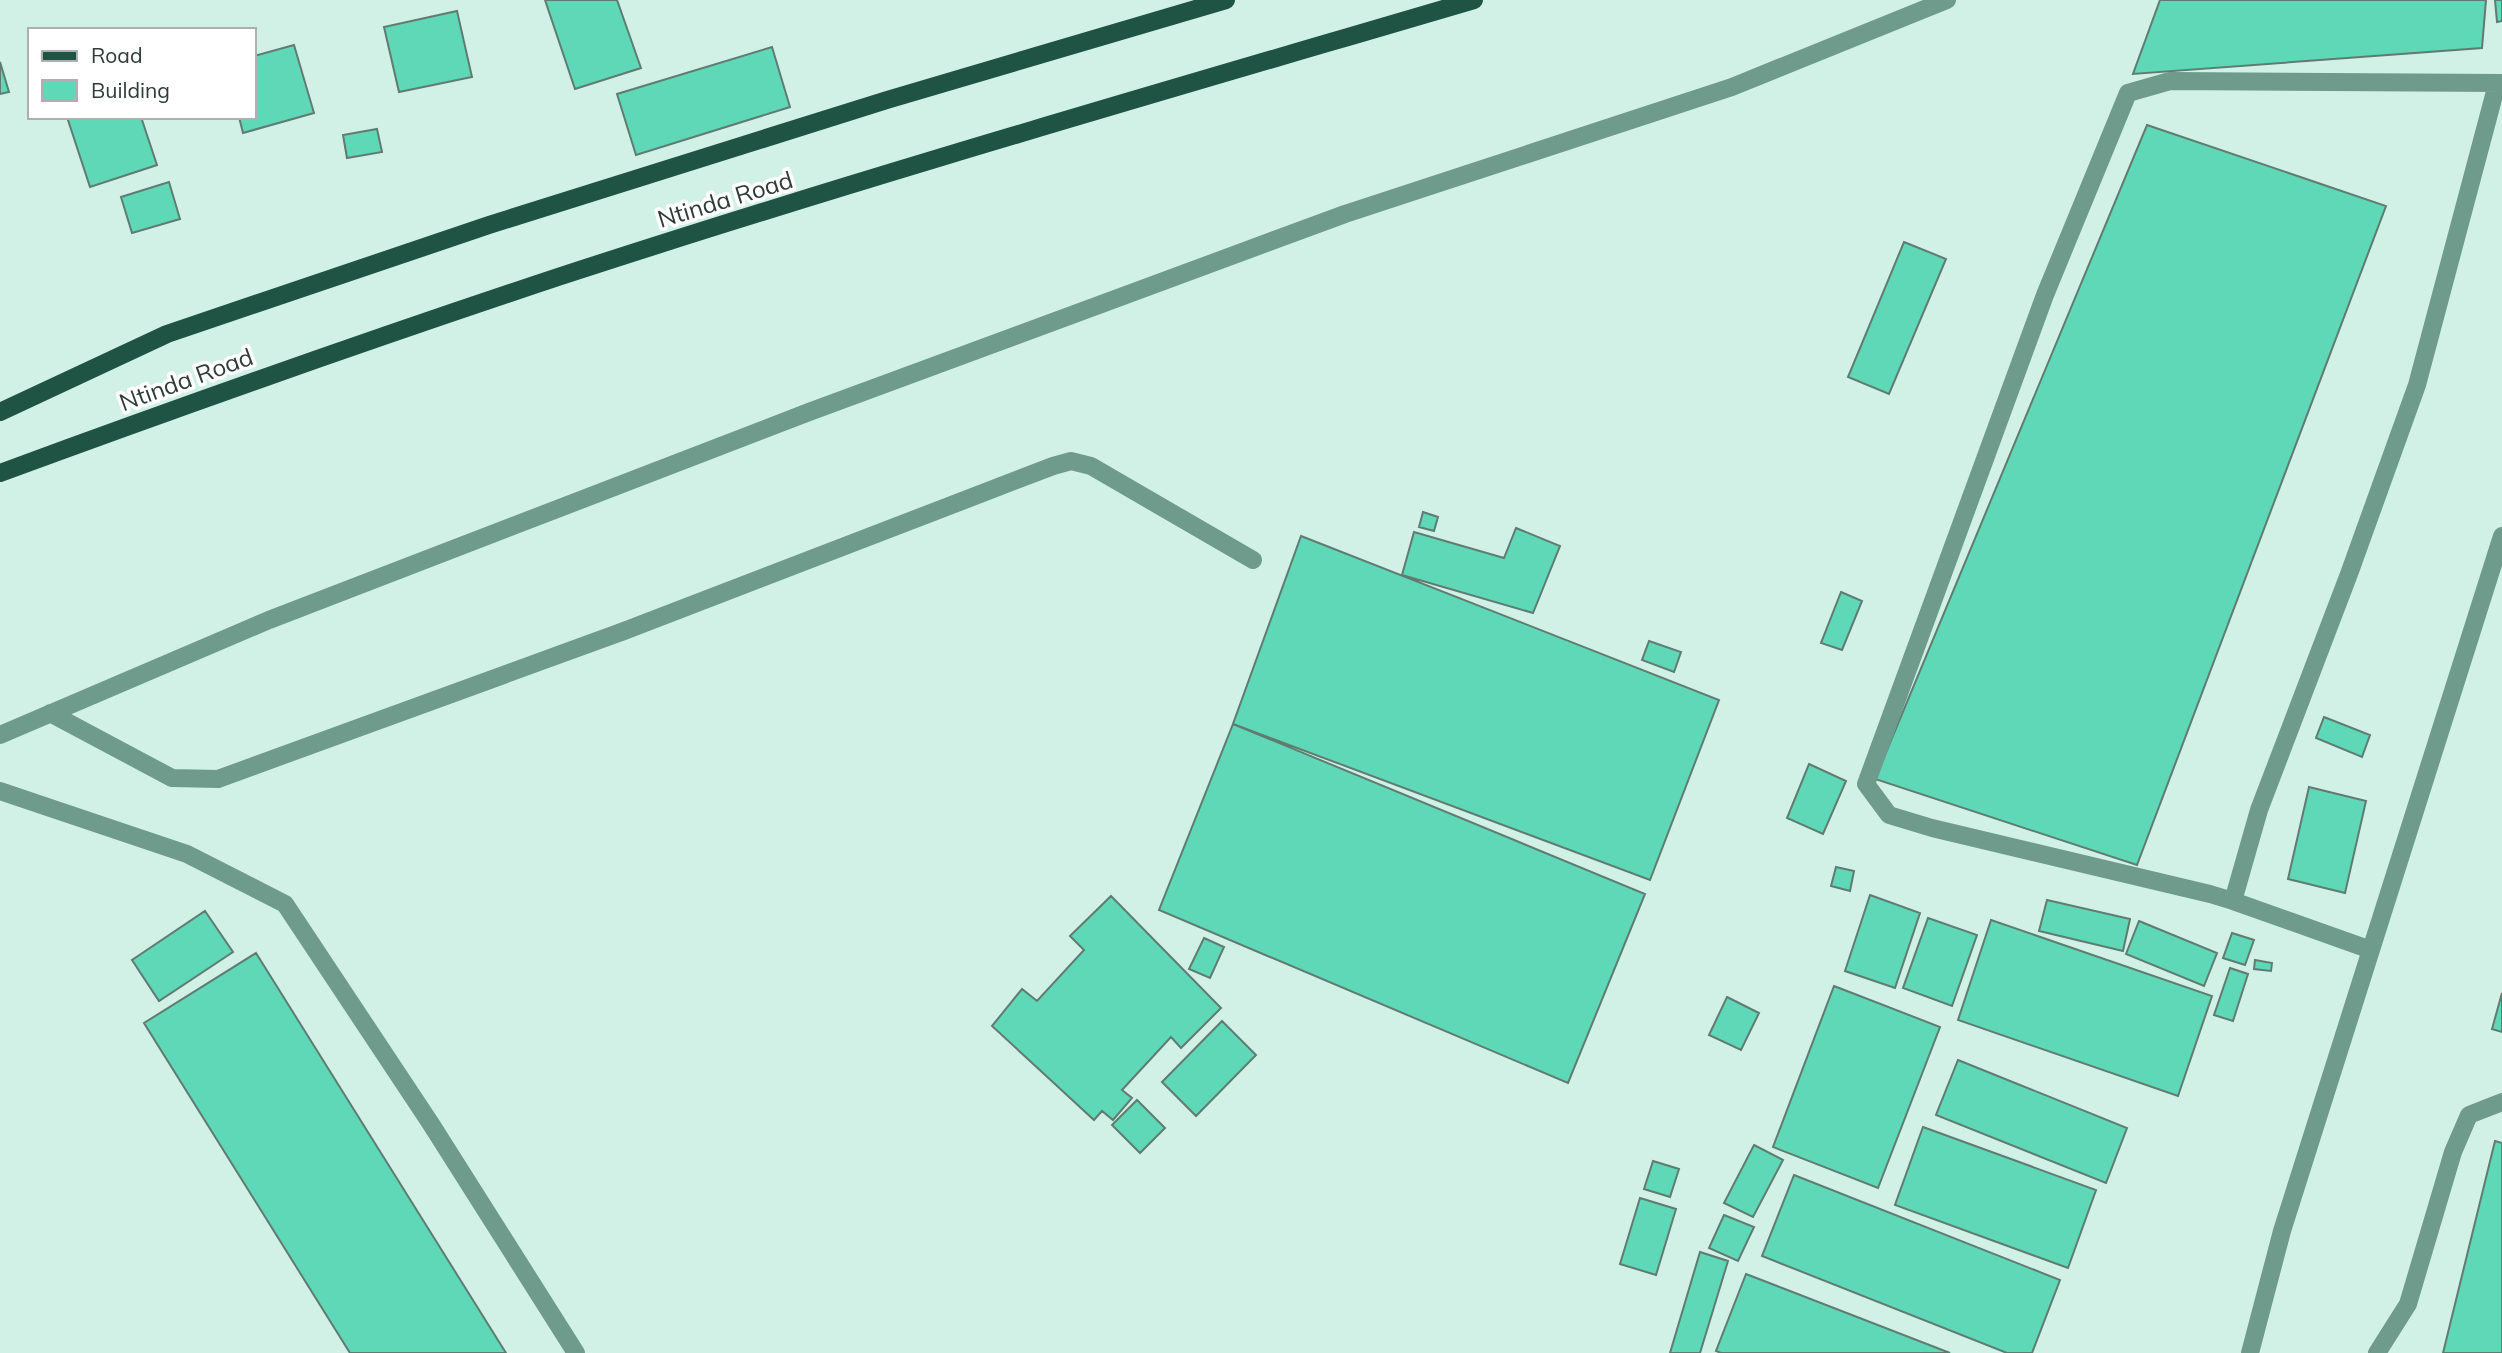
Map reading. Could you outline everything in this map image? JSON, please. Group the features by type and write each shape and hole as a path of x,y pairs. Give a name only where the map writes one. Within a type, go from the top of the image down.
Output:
{"main road":[{"name":"Ntinda Road","path":"0,412 167,334 489,225 887,100 1226,0"},
{"name":"Ntinda Road","path":"0,473 238,386 560,277 944,156 1474,0"}],"lane":[{"path":"0,734 269,620 809,412 1345,214 1732,87 1947,0"},
{"path":"2233,901 2259,810 2349,574 2417,384 2499,83 2170,81 2127,93 2045,295 1866,785 1889,815 1932,828 2210,894 2371,950"},
{"path":"50,713 172,778 218,779 624,631 1071,461 1091,466 1253,560"},
{"path":"2250,1353 2282,1231 2502,536"},
{"path":"0,791 187,854 285,904 431,1124 576,1353"},
{"path":"2377,1353 2408,1304 2453,1152 2469,1115 2502,1102"}],"building":[{"path":"545,0 617,0 641,68 575,89"},
{"path":"2160,0 2486,0 2482,48 2133,74"},
{"path":"2495,0 2502,0 2502,21 2497,22"},
{"path":"457,11 472,77 399,92 384,27"},
{"path":"294,45 314,113 243,133 240,119 256,119 256,55"},
{"path":"772,47 790,107 636,155 617,94"},
{"path":"0,62 9,92 0,94"},
{"path":"68,119 142,119 157,165 90,187"},
{"path":"2147,125 2386,206 2137,865 1875,779"},
{"path":"377,129 382,152 347,158 343,135"},
{"path":"169,182 180,219 132,233 121,197"},
{"path":"1904,242 1946,259 1889,394 1848,377"},
{"path":"1423,512 1438,517 1434,531 1419,527"},
{"path":"1516,528 1560,546 1533,613 1402,575 1414,532 1504,558"},
{"path":"1301,536 1719,700 1650,880 1233,724"},
{"path":"1841,592 1862,601 1842,650 1821,643"},
{"path":"1649,641 1681,652 1674,672 1642,660"},
{"path":"2324,717 2370,735 2362,757 2316,738"},
{"path":"1233,724 1645,894 1568,1083 1159,910"},
{"path":"1809,764 1846,781 1823,834 1787,818"},
{"path":"2309,787 2366,801 2345,893 2288,879"},
{"path":"1836,867 1854,871 1850,891 1831,886"},
{"path":"1870,895 1920,913 1895,988 1845,971"},
{"path":"1111,896 1221,1008 1181,1048 1171,1037 1122,1090 1132,1098 1113,1120 1102,1111 1094,1120 992,1026 1022,989 1037,1001 1084,950 1070,936"},
{"path":"2047,900 2130,919 2123,951 2039,931"},
{"path":"205,911 233,952 159,1001 132,960"},
{"path":"1928,918 1977,935 1952,1006 1903,988"},
{"path":"1991,920 2212,996 2178,1096 1958,1020"},
{"path":"2139,921 2217,953 2204,986 2126,954"},
{"path":"2232,933 2254,940 2245,965 2223,958"},
{"path":"1204,938 1224,947 1210,978 1189,969"},
{"path":"256,953 506,1353 350,1353 144,1023"},
{"path":"2255,960 2272,963 2271,971 2254,969"},
{"path":"2230,968 2248,974 2233,1021 2214,1015"},
{"path":"1834,986 1940,1027 1878,1188 1773,1147"},
{"path":"2502,993 2502,1032 2492,1029"},
{"path":"1727,997 1759,1013 1741,1050 1709,1035"},
{"path":"1222,1021 1256,1055 1196,1116 1162,1082"},
{"path":"1958,1060 2127,1128 2106,1183 1936,1115"},
{"path":"1137,1100 1165,1128 1140,1153 1112,1125"},
{"path":"1923,1127 2096,1190 2068,1268 1895,1205"},
{"path":"2495,1141 2502,1143 2502,1353 2443,1353"},
{"path":"1754,1145 1783,1160 1753,1217 1724,1203"},
{"path":"1653,1161 1679,1169 1670,1197 1644,1189"},
{"path":"1794,1175 2060,1280 2032,1353 2007,1353 1762,1256"},
{"path":"1640,1198 1676,1209 1656,1275 1620,1264"},
{"path":"1724,1215 1754,1227 1738,1261 1709,1248"},
{"path":"1700,1252 1728,1261 1700,1353 1670,1353"},
{"path":"1746,1274 1950,1353 1721,1353 1716,1351"}]}
